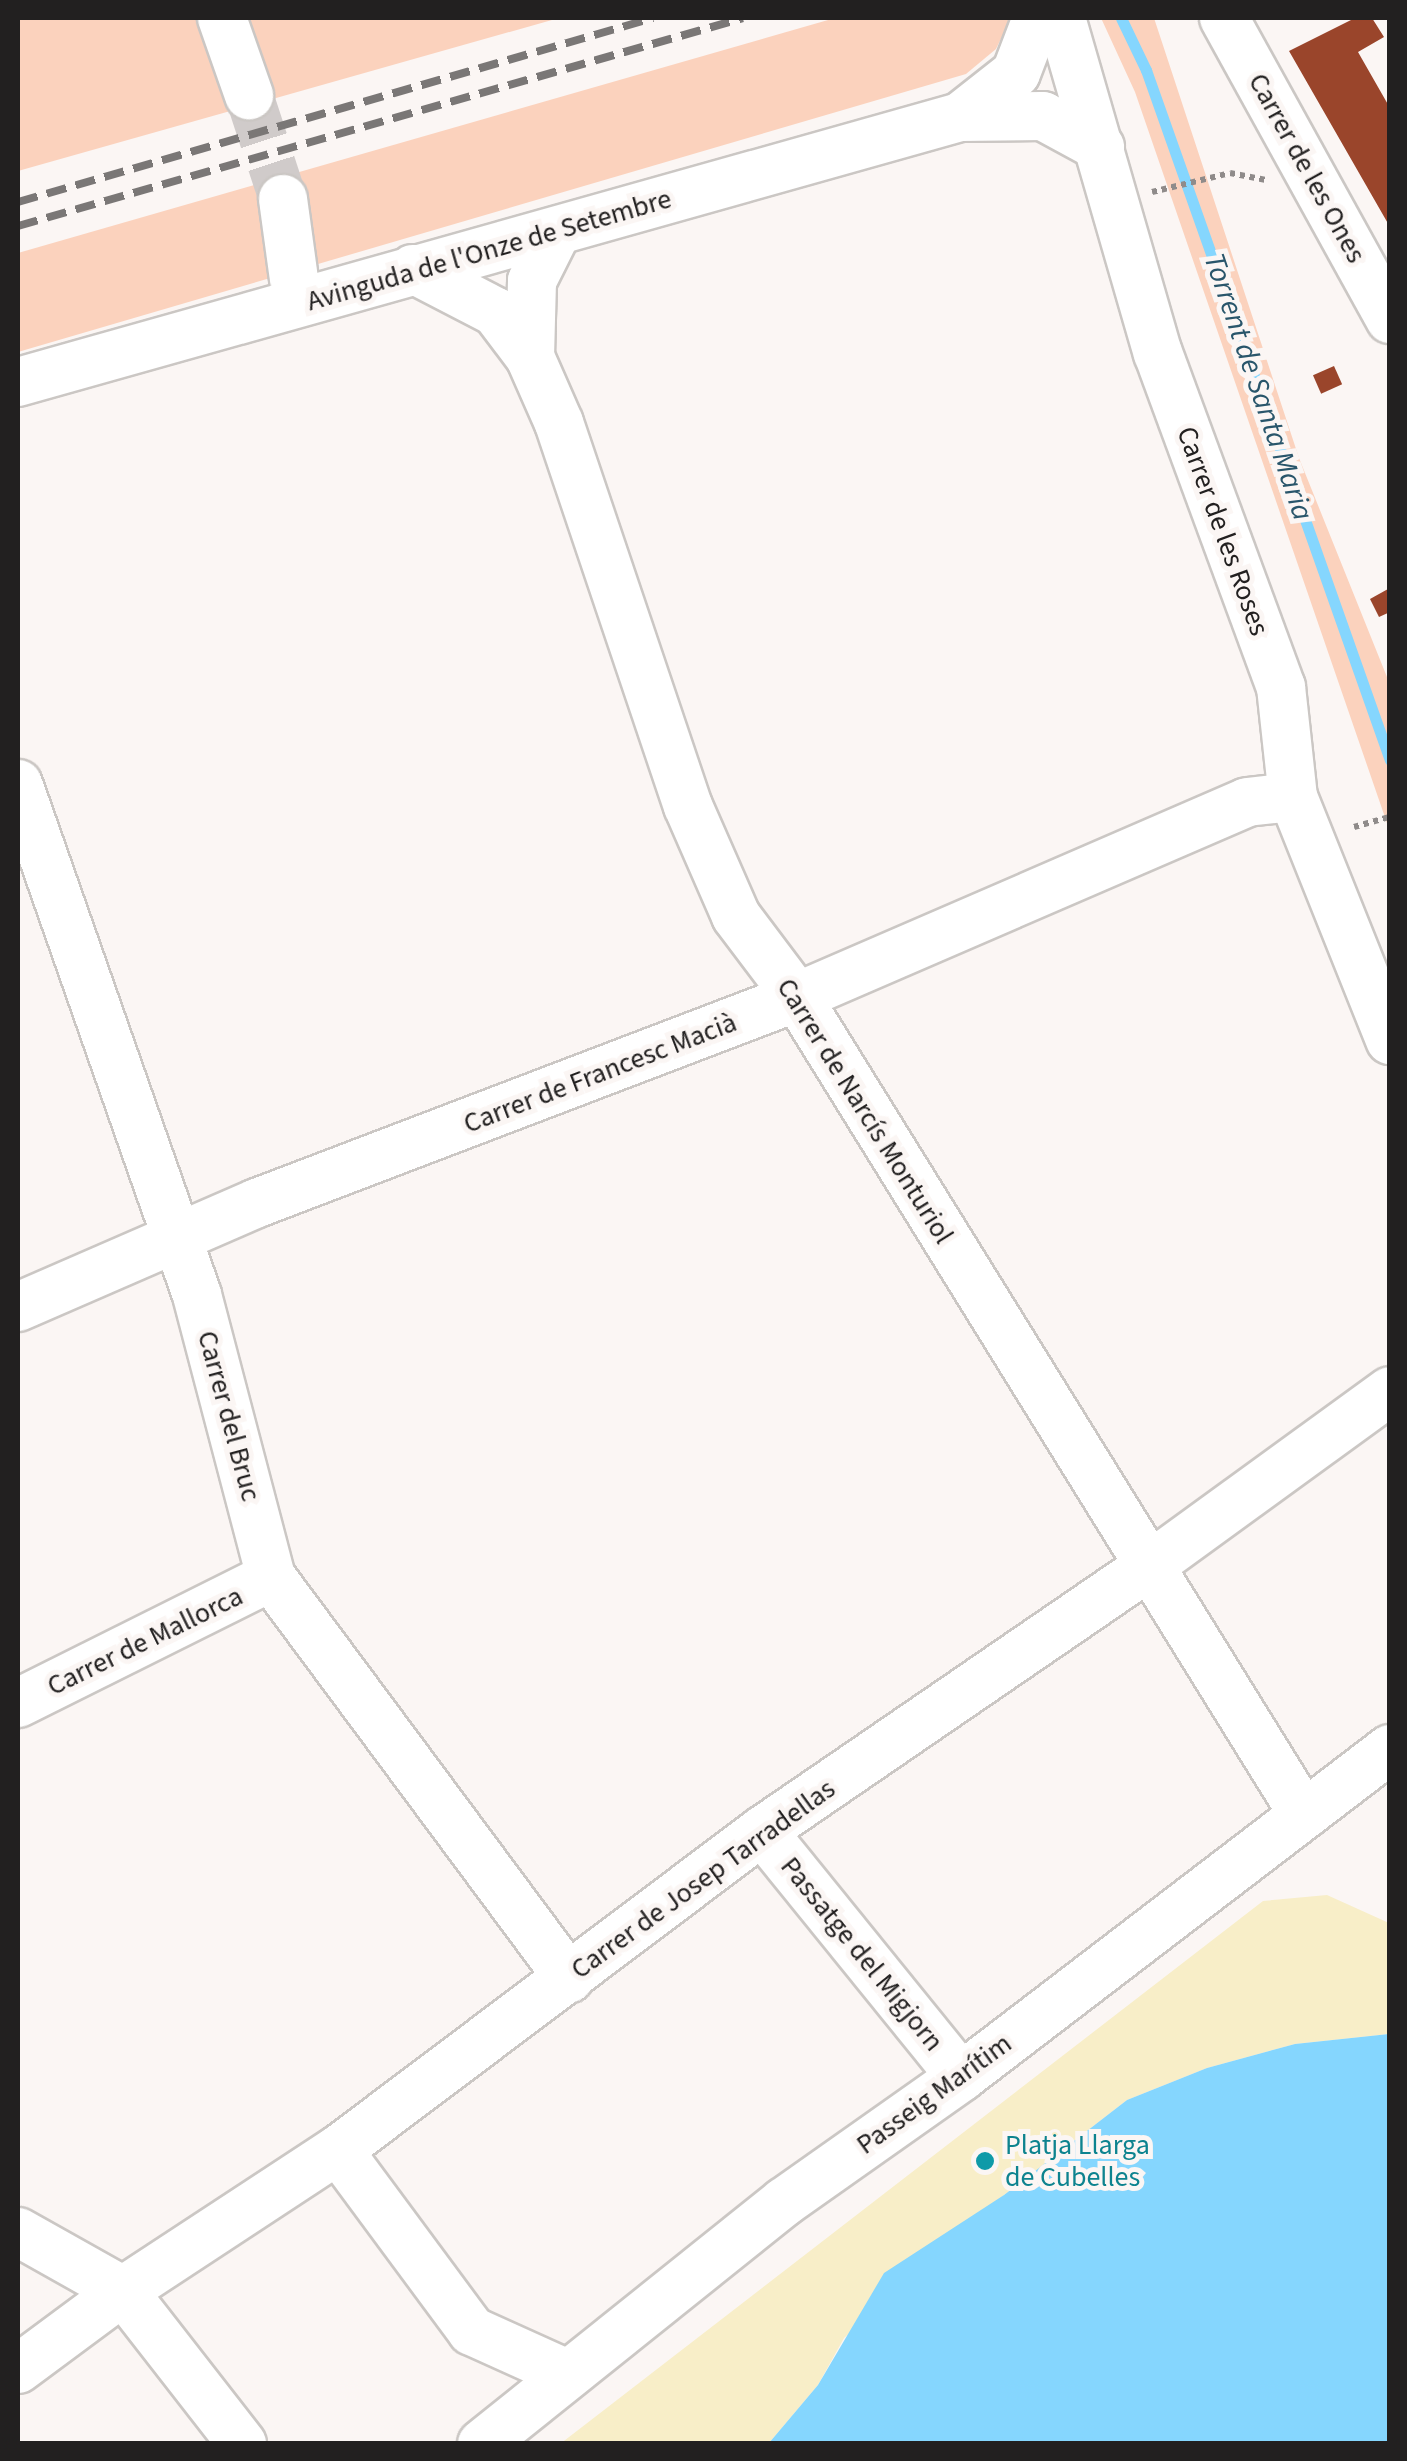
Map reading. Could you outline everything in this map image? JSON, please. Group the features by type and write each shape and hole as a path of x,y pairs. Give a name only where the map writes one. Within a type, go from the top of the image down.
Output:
{"street":[{"path":"222,18 249,95"},
{"name":"Avinguda de l'Onze de Setembre","path":"960,117 1016,72 1038,18"},
{"name":"Carrer de les Roses","path":"1061,18 1158,353 1280,688 1293,797 1390,1040"},
{"name":"Carrer de les Ones","path":"1224,18 1390,319"},
{"name":"Avinguda de l'Onze de Setembre","path":"18,382 960,117 1043,116 1100,147"},
{"path":"283,198 294,280"},
{"name":"Carrer de Narcís Monturiol","path":"530,357 532,281 556,231"},
{"name":"Carrer de Narcís Monturiol","path":"414,269 496,312 530,357 688,806 736,916 797,997 1304,1815"},
{"name":"Carrer del Bruc","path":"18,784 177,1235 271,1577 569,1978"},
{"name":"Carrer de Francesc Macià","path":"18,1307 177,1235 797,997 1247,802 1293,797"},
{"name":"Carrer de Josep Tarradellas","path":"18,2369 123,2291 338,2150 762,1831 1148,1567 1390,1391"},
{"name":"Carrer de Mallorca","path":"18,1703 271,1577"},
{"name":"Passeig Marítim","path":"482,2444 565,2373 784,2202 961,2077 1390,1749"},
{"name":"Passatge del Migjorn","path":"762,1831 961,2077"},
{"path":"338,2150 472,2331 565,2373"},
{"path":"18,2232 123,2291 242,2444"}],"path":[{"path":"1161,190 1213,176 1278,182"},
{"path":"1354,827 1390,817"}],"shaded area":[{"path":"18,18 559,18 18,171"},
{"path":"835,18 1011,18 996,49 966,74 18,352 18,253"},
{"path":"1101,18 1154,18 1299,458 1389,682 1389,829 1135,92"}],"sand":[{"name":"Platja Llarga de Cubelles","path":"1327,1895 1389,1923 1389,2034 1295,2044 1207,2068 1127,2100 1004,2195 844,2338 818,2385 769,2443 560,2444 1263,1901"}],"water":[{"path":"1389,2034 1389,2443 769,2443 818,2385 884,2273 1004,2195 1127,2100 1207,2068 1295,2044"}],"building":[{"path":"1372,18 1384,37 1358,52 1390,108 1390,227 1289,51 1351,20"},
{"path":"1334,366 1342,384 1321,394 1313,375"},
{"path":"1388,589 1390,612 1379,617 1370,599"}],"waterway":[{"name":"Torrent de Santa Maria","path":"1121,18 1146,70 1390,760"}],"tunnel":[{"path":"249,95 283,199"}],"railway":[{"path":"18,202 653,18"},
{"path":"18,226 743,18"}],"place":[{"name":"Platja Llarga de Cubelles","path":"985,2161"}]}
